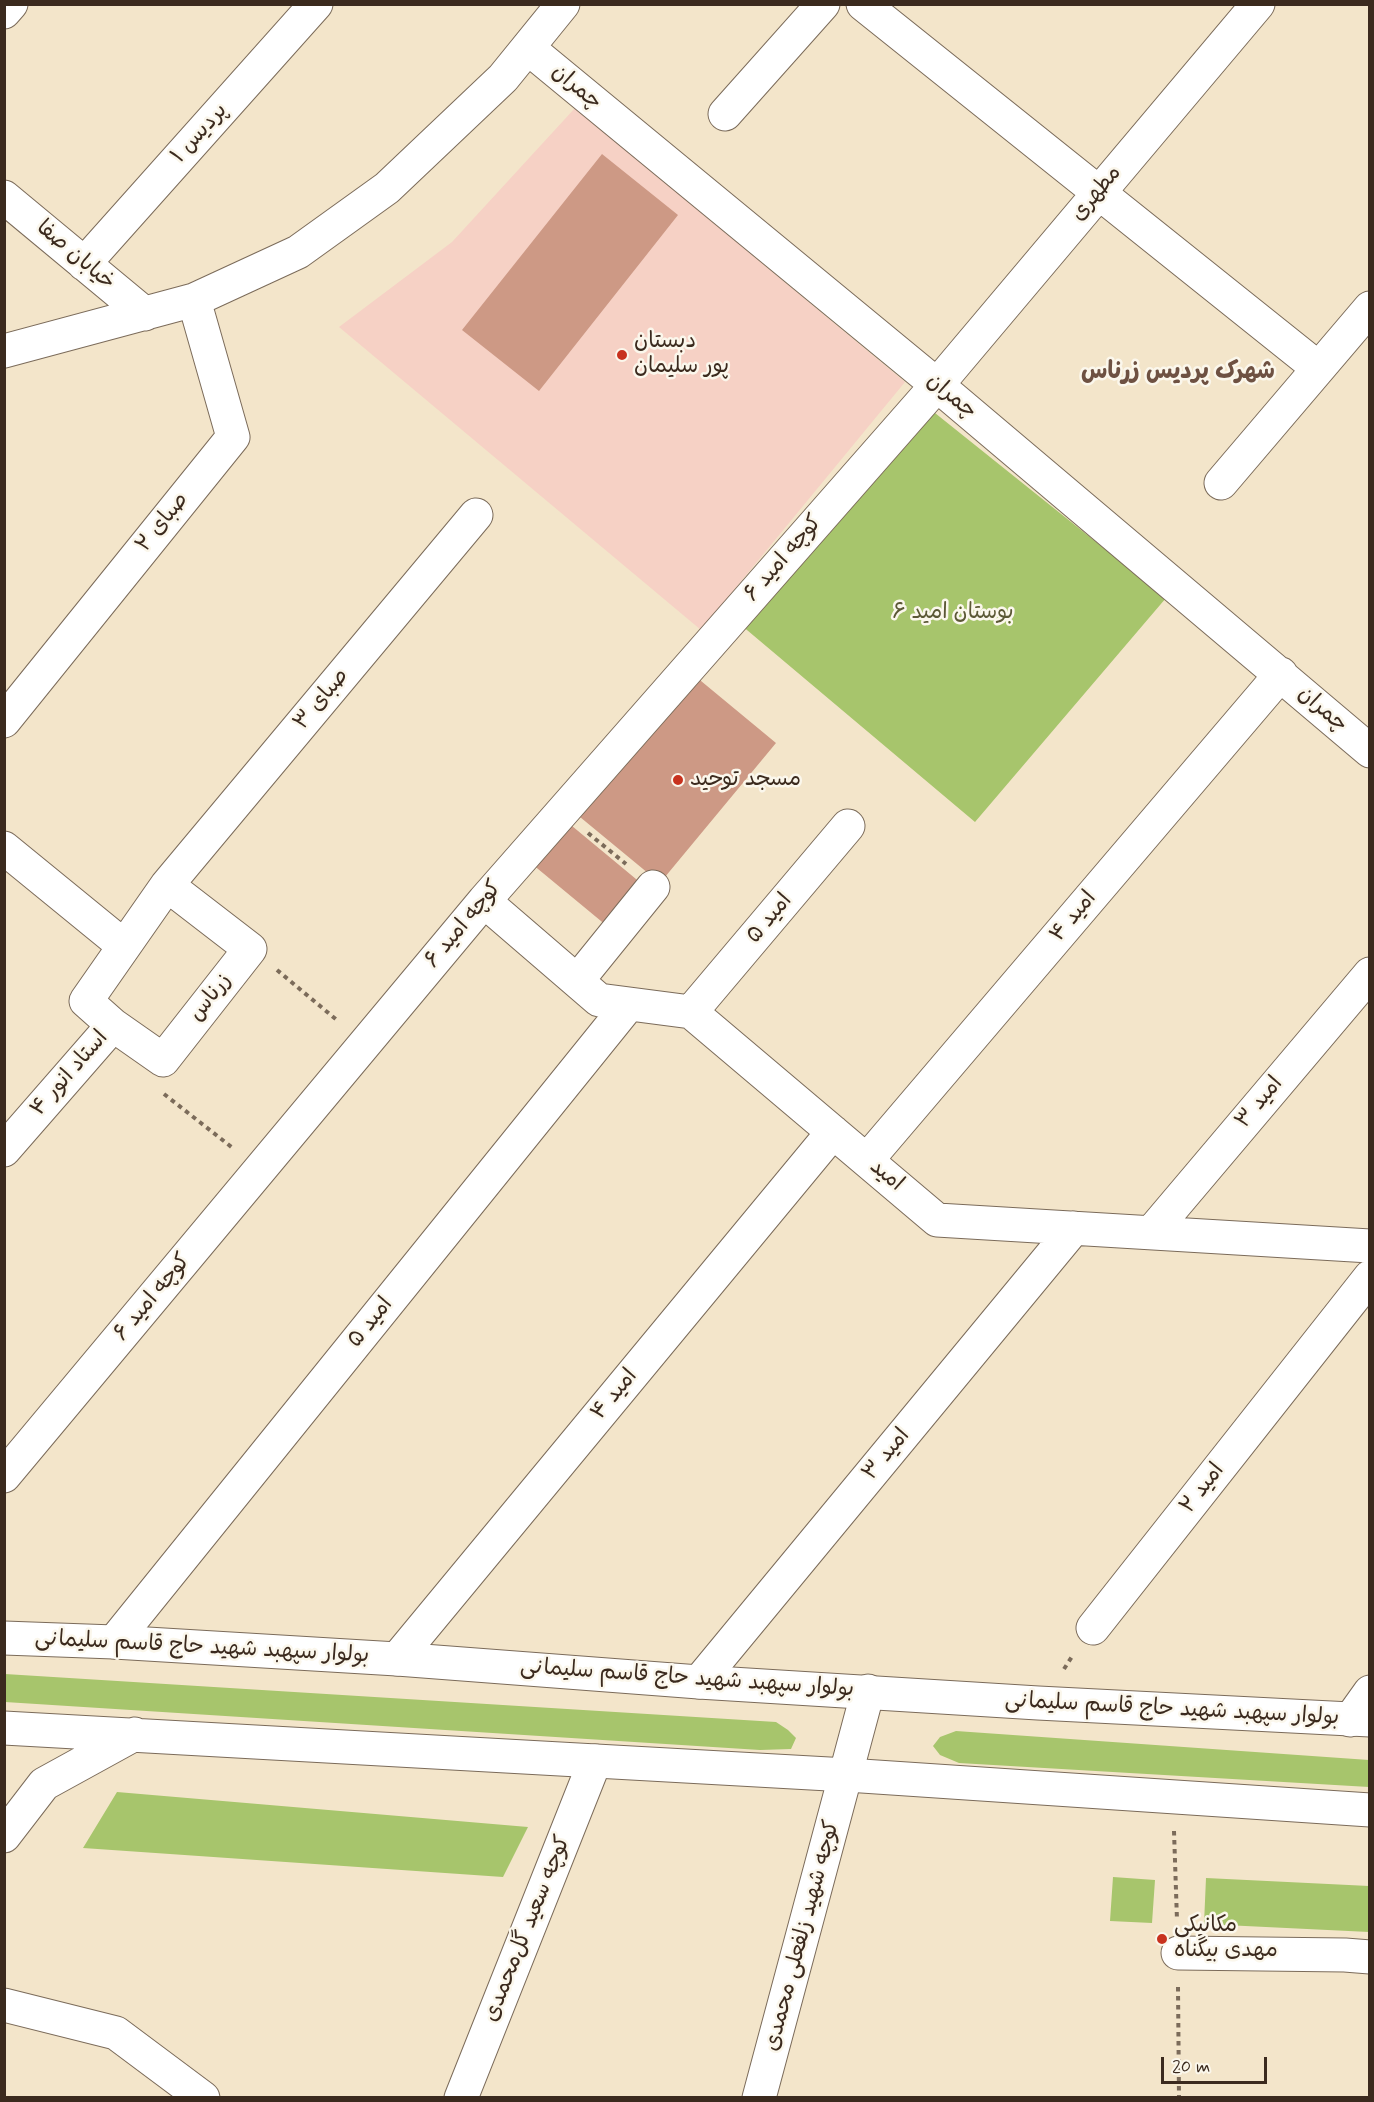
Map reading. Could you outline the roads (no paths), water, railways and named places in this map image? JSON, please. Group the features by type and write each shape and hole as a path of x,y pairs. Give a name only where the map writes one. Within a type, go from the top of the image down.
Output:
{"street":[{"path":"4,12 11,4"},
{"name":"پردیس ۱","path":"84,264 316,4"},
{"path":"4,351 194,300 298,252 387,188 503,78 563,4"},
{"path":"725,114 823,4"},
{"path":"863,4 1100,191 1318,368"},
{"name":"مطهری","path":"937,385 1258,4"},
{"name":"چمران","path":"528,48 937,385 1370,751"},
{"name":"خیابان صفا","path":"4,197 145,314"},
{"name":"صبای ۲","path":"4,721 233,437 194,300"},
{"path":"1221,483 1370,308"},
{"name":"کوچه امید ۶","path":"4,1476 484,901 937,385"},
{"name":"صبای ۳","path":"167,885 476,515"},
{"name":"امید ۴","path":"867,1160 1281,674"},
{"name":"امید ۵","path":"691,1012 848,826"},
{"path":"4,848 124,946"},
{"path":"113,1025 86,1001 167,885"},
{"name":"زرناس","path":"113,1025 163,1060 250,949 167,885"},
{"path":"577,981 653,887"},
{"path":"484,901 599,1000 691,1012"},
{"name":"امید ۳","path":"1151,1233 1370,974"},
{"name":"امید ۵","path":"114,1642 629,1004"},
{"name":"امید","path":"691,1012 937,1220 1370,1246"},
{"name":"استاد انور ۴","path":"4,1150 113,1025"},
{"name":"امید ۴","path":"397,1659 833,1132"},
{"name":"امید ۳","path":"699,1682 1074,1228"},
{"name":"امید ۲","path":"1093,1628 1370,1277"},
{"name":"بولوار سپهبد شهید حاج قاسم سلیمانی","path":"4,1638 114,1642 397,1659 699,1682 1360,1720"},
{"name":"کوچه شهید زلفعلی محمدی","path":"759,2097 868,1691"},
{"path":"1360,1720 1370,1692"},
{"path":"4,1728 847,1775 1370,1810"},
{"path":"4,1836 44,1784 135,1734"},
{"name":"کوچه سعید گل‌محمدی","path":"461,2097 595,1761"},
{"path":"1178,1953 1370,1957"},
{"path":"4,2005 116,2033 203,2097"}],"place":[{"name":"دبستان پور سلیمان","path":"622,355"},
{"name":"مسجد توحید","path":"678,780"},
{"name":"مکانیکی مهدی بیگناه","path":"1162,1939"}],"district":[{"name":"شهرک پردیس زرناس","path":"1178,373"}],"park label":[{"name":"بوستان امید ۶","path":"953,613"}]}
